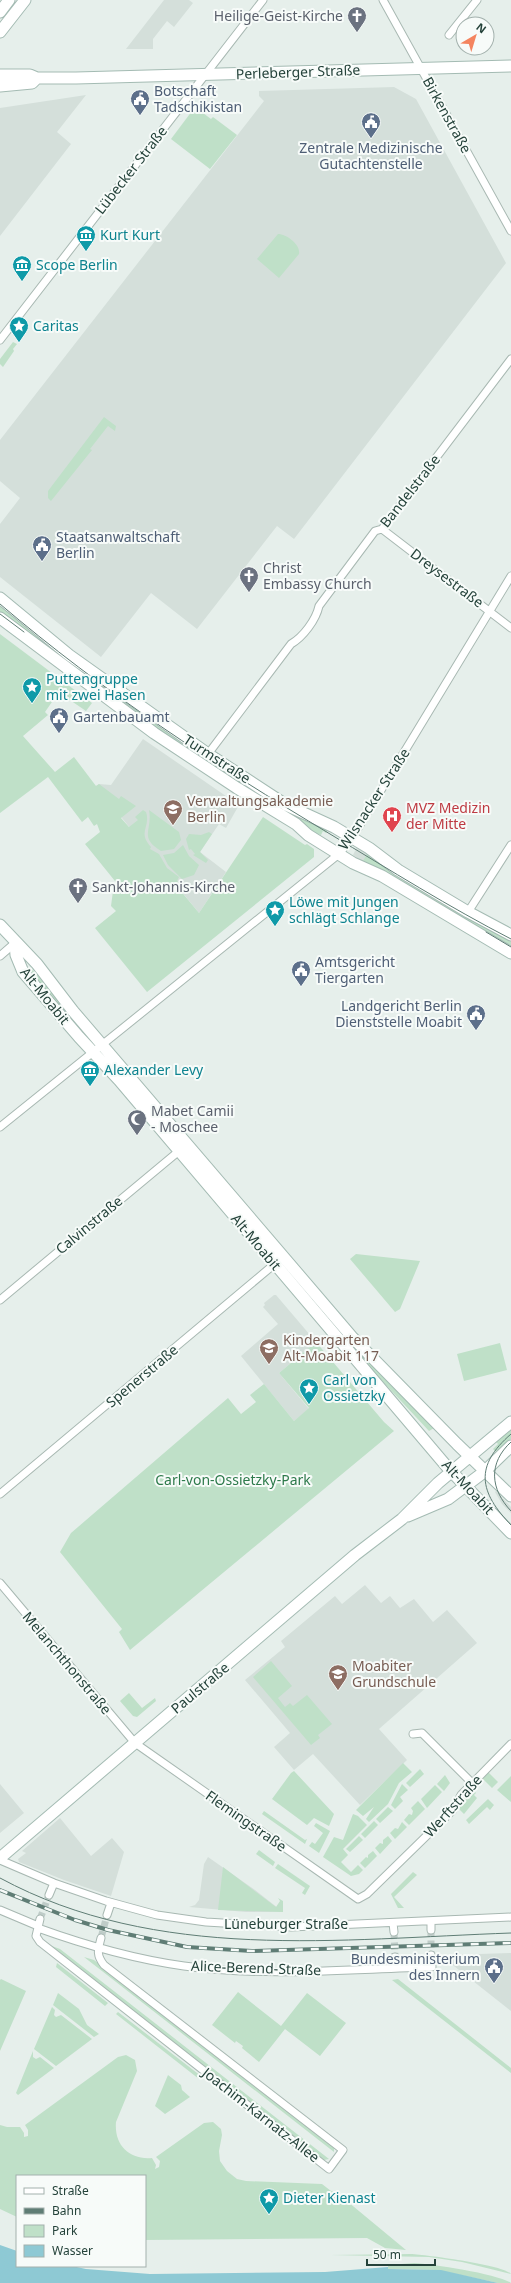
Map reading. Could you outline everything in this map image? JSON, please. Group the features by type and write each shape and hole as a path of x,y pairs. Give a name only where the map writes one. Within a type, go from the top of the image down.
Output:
{"main road":[{"path":"0,12 9,0"},
{"path":"0,32 25,0"},
{"name":"Perleberger Straße","path":"0,75 30,75 37,78 511,66"},
{"name":"Perleberger Straße","path":"0,86 32,83 37,78"},
{"name":"Turmstraße","path":"0,598 69,655 208,754 286,805 332,826 398,870 468,912 511,935"},
{"name":"Turmstraße","path":"0,618 166,741 296,824 308,834 353,863 382,876 511,953"},
{"name":"Alt-Moabit","path":"0,925 15,943 37,964 73,1011 363,1348 484,1472 511,1496"},
{"name":"Alt-Moabit","path":"15,943 16,955 23,972 179,1151 465,1486 511,1534"},
{"name":"Paulstraße","path":"0,1859 359,1552 402,1519 438,1483 511,1422"},
{"name":"Paulstraße","path":"402,1519 444,1502 484,1472 511,1446"}],"street":[{"name":"Lübecker Straße","path":"0,340 263,0"},
{"name":"Birkenstraße","path":"383,0 511,231"},
{"path":"449,35 477,0"},
{"name":"Bandelstraße","path":"208,754 291,644 297,641 317,615 319,606 375,531 382,529 511,359"},
{"name":"Dreysestraße","path":"382,529 511,628"},
{"name":"Wilsnacker Straße","path":"0,1126 339,854 352,838 511,576"},
{"path":"468,912 511,845"},
{"path":"0,956 15,943"},
{"name":"Calvinstraße","path":"0,1300 179,1151"},
{"name":"Spenerstraße","path":"0,1494 284,1257"},
{"name":"Melanchthonstraße","path":"0,1583 135,1743"},
{"path":"413,1734 422,1733 472,1783"},
{"name":"Flemingstraße","path":"135,1743 358,1899"},
{"name":"Werftstraße","path":"358,1899 367,1894 453,1810 460,1795 511,1744"},
{"name":"Lüneburger Straße","path":"0,1859 54,1883 111,1903 182,1920 238,1925 291,1927 511,1917"},
{"path":"49,1896 54,1883"},
{"path":"107,1914 111,1903"},
{"path":"0,1910 39,1924"},
{"path":"431,1921 431,1930"},
{"path":"394,1923 394,1932"},
{"name":"Joachim-Karnatz-Allee","path":"39,1924 37,1939 55,1955 329,2169 343,2150 104,1965 98,1957 98,1948"},
{"name":"Alice-Berend-Straße","path":"39,1924 98,1948 159,1962 222,1970 325,1971 432,1967 431,1956"},
{"path":"98,1948 101,1938"},
{"path":"395,1957 396,1968"}],"shaded area":[{"path":"164,0 189,0 193,3 174,27 167,21 153,39 153,49 126,49"},
{"path":"394,87 416,99 506,263 294,539 277,526 197,629 151,593 101,657 0,577 0,524 20,498 0,481 0,440 264,101 259,96 259,91"},
{"path":"86,95 57,132 71,144 0,236 0,108"},
{"name":"Verwaltungsakademie Berlin","path":"143,739 239,805 226,828 219,824 200,852 226,872 199,913 96,786 99,784 111,785"},
{"path":"357,847 376,859 363,862 353,855"},
{"name":"Kindergarten Alt-Moabit 117","path":"276,1295 316,1342 279,1373 309,1409 294,1421 241,1356 278,1324 263,1307 265,1305 264,1303"},
{"path":"496,1491 511,1507 511,1513 502,1504 495,1492"},
{"name":"Moabiter Grundschule","path":"365,1585 381,1603 390,1596 400,1608 414,1599 433,1622 447,1610 477,1643 379,1729 407,1760 360,1805 313,1754 294,1770 274,1747 290,1733 245,1680 285,1647 281,1641 335,1596 342,1604"},
{"path":"0,1784 24,1813 0,1833"},
{"path":"60,1818 91,1856 112,1838 124,1852 111,1896 64,1880 19,1862 18,1859 26,1853 22,1851"},
{"path":"208,1857 283,1912 246,1912 189,1907 195,1905 199,1900 204,1864"},
{"name":"Bundesministerium des Innern","path":"511,1953 511,2011 440,1955 448,1955"}],"green space":[{"path":"195,107 211,119 213,117 237,135 210,169 171,139"},
{"path":"278,234 282,234 293,241 298,247 299,251 299,254 279,278 257,259"},
{"path":"13,342 17,344 3,367 0,364 0,359"},
{"path":"104,417 116,426 115,431 108,426 90,449 92,450 51,501 48,498 48,491"},
{"path":"0,602 186,741 184,744 182,743 178,747 0,616"},
{"path":"0,634 92,703 86,711 64,696 59,702 54,699 45,712 48,715 23,736 55,772 74,757 96,786 99,784 119,799 121,796 136,806 121,818 129,827 138,820 135,817 143,810 146,812 147,822 145,837 151,847 150,849 159,854 167,868 179,877 177,881 183,887 180,890 199,913 263,817 305,845 307,844 314,849 314,857 147,992 95,928 116,911 111,906 113,891 119,886 85,844 100,832 97,824 94,826 88,817 82,822 48,777 0,813"},
{"path":"198,750 330,827 326,833 323,831 321,835 310,831 195,754"},
{"path":"149,810 179,832 181,840 174,849 161,851 150,842 148,837 150,817"},
{"path":"209,832 212,834 200,852 208,860 206,863 193,855 195,854 191,849 189,850 186,839 189,834 201,835"},
{"path":"183,845 189,856 199,865 194,875 182,879 168,865 163,855 174,853"},
{"path":"367,854 511,937 511,950 358,862 360,859 363,861"},
{"path":"32,969 85,1032 83,1034 29,972"},
{"path":"356,1254 420,1261 400,1309 395,1312 350,1259"},
{"path":"290,1271 356,1348 434,1428 429,1431 372,1370 287,1273"},
{"name":"Carl-von-Ossietzky-Park","path":"316,1342 384,1422 394,1431 130,1650 119,1632 122,1629 60,1552 71,1533 228,1398 241,1414 256,1402 250,1395 264,1384 294,1421 309,1408 279,1373"},
{"path":"500,1343 507,1370 464,1381 457,1354"},
{"path":"511,1429 511,1439 496,1452 493,1449 498,1444 496,1442"},
{"path":"271,1661 292,1686 278,1698 285,1707 290,1703 293,1706 307,1695 332,1724 318,1735 320,1738 311,1745 253,1677"},
{"path":"129,1693 142,1708 155,1698 156,1701 137,1717 133,1716 120,1701"},
{"path":"403,1763 412,1772 399,1783 388,1804 369,1822 366,1819 374,1807 363,1816 356,1810"},
{"path":"420,1769 424,1774 410,1787 406,1783"},
{"path":"294,1771 334,1814 329,1826 314,1818 307,1825 272,1799"},
{"path":"488,1772 498,1782 492,1788 482,1778"},
{"path":"445,1775 450,1783 444,1791 437,1784"},
{"path":"511,1776 511,1802 497,1790"},
{"path":"402,1784 408,1790 400,1797 403,1801 395,1809 391,1805"},
{"path":"435,1785 442,1792 427,1808 421,1799"},
{"path":"472,1789 476,1793 474,1795 477,1798 464,1814 459,1809 463,1799"},
{"path":"488,1799 494,1805 490,1810 487,1807 469,1824 466,1820"},
{"path":"418,1801 425,1809 409,1825 404,1820 409,1814 412,1815 413,1811 411,1808"},
{"path":"388,1807 393,1811 380,1823 376,1819"},
{"path":"264,1811 305,1840 307,1839 305,1844 262,1814"},
{"path":"353,1814 358,1816 367,1825 343,1849 348,1855 341,1862 351,1872 358,1865 363,1870 359,1874 351,1876 323,1857 334,1837 343,1840"},
{"path":"374,1821 378,1825 365,1838 361,1834"},
{"path":"402,1822 407,1827 395,1839 390,1833 395,1828 398,1829"},
{"path":"316,1823 330,1831 319,1853 309,1846 312,1842 315,1844 323,1833 314,1826"},
{"path":"359,1836 363,1840 350,1852 346,1849"},
{"path":"388,1836 392,1841 380,1854 375,1848 380,1843 383,1844 383,1840"},
{"path":"259,1850 275,1862 273,1866 256,1854"},
{"path":"373,1851 377,1856 365,1868 360,1863 366,1857 368,1858 368,1855"},
{"path":"278,1864 310,1886 305,1895 302,1893 305,1888 275,1868"},
{"path":"223,1867 276,1907 280,1901 278,1898 283,1901 283,1912 218,1910"},
{"path":"413,1872 417,1875 394,1897 404,1908 398,1908 391,1894"},
{"path":"49,1945 60,1949 329,2159 324,2160"},
{"path":"84,1957 94,1960 334,2147 334,2152"},
{"path":"57,1963 108,2003 105,2006 56,1967"},
{"path":"1,1979 26,1991 0,2051 0,1980"},
{"path":"398,1979 511,2068 511,2073 392,1980"},
{"path":"238,1992 281,2026 307,1993 346,2023 320,2056 285,2029 259,2062 242,2048 243,2046 236,2041 235,2043 212,2025"},
{"path":"58,1993 79,2009 87,2025 99,2034 94,2037 53,2005"},
{"path":"52,2007 55,2010 54,2015 56,2017 61,2015 92,2039 56,2066 34,2049"},
{"path":"118,2012 201,2076 199,2079 116,2014"},
{"path":"33,2051 33,2057 36,2059 40,2057 54,2068 18,2095 16,2093"},
{"path":"126,2055 135,2060 137,2071 116,2122 116,2130 120,2144 130,2154 144,2158 152,2158 156,2165 155,2169 159,2167 160,2161 156,2157 204,2123 213,2122 221,2129 222,2135 219,2151 220,2161 227,2171 237,2179 246,2181 322,2184 331,2191 336,2192 406,2250 385,2248 367,2238 146,2240 146,2175 16,2175 16,2217 0,2209 0,2125 7,2127 20,2127 24,2133 24,2137 28,2136 28,2130 25,2125 118,2057"},
{"path":"168,2075 181,2085 182,2090 190,2097 165,2114 155,2106"},
{"path":"411,2254 448,2258 481,2264 495,2267 511,2274 462,2262 429,2257 331,2255"},
{"path":"414,2263 450,2267 480,2273 511,2283 498,2283 437,2270 388,2269 388,2265"}],"water":[{"path":"0,2245 16,2251 16,2267 77,2267 150,2274 325,2272 388,2267 388,2269 441,2270 498,2283 0,2283"}],"tunnel":[{"path":"40,1919 49,1895"},
{"path":"101,1938 107,1915"},
{"path":"431,1930 431,1955"},
{"path":"394,1932 395,1957"}],"tram line":[{"path":"0,604 119,697 202,754 397,875 511,939"},
{"path":"0,614 24,632"},
{"path":"486,932 511,947"},
{"path":"511,1434 491,1457 486,1468 485,1479 487,1490 492,1501 511,1525"},
{"path":"511,1442 498,1459 494,1476 499,1494 511,1511"},
{"path":"0,1878 60,1905 122,1923 186,1934 250,1940 316,1941 511,1933"}],"railway":[{"path":"0,1890 75,1920 108,1930 187,1947 252,1951 511,1943"}],"place":[{"name":"Heilige-Geist-Kirche","path":"357,33"},
{"name":"Botschaft Tadschikistan","path":"140,116"},
{"name":"Zentrale Medizinische Gutachtenstelle","path":"371,139"},
{"name":"Kurt Kurt","path":"86,252"},
{"name":"Scope Berlin","path":"22,282"},
{"name":"Caritas","path":"19,343"},
{"name":"Staatsanwaltschaft Berlin","path":"42,562"},
{"name":"Christ Embassy Church","path":"249,593"},
{"name":"Puttengruppe mit zwei Hasen","path":"32,704"},
{"name":"Gartenbauamt","path":"59,734"},
{"name":"Verwaltungsakademie Berlin","path":"173,826"},
{"name":"MVZ Medizin der Mitte","path":"392,833"},
{"name":"Sankt-Johannis-Kirche","path":"78,904"},
{"name":"Löwe mit Jungen schlägt Schlange","path":"275,927"},
{"name":"Amtsgericht Tiergarten","path":"301,987"},
{"name":"Landgericht Berlin Dienststelle Moabit","path":"476,1031"},
{"name":"Alexander Levy","path":"90,1087"},
{"name":"Mabet Camii - Moschee","path":"137,1136"},
{"name":"Kindergarten Alt-Moabit 117","path":"269,1365"},
{"name":"Carl von Ossietzky","path":"309,1405"},
{"name":"Moabiter Grundschule","path":"338,1691"},
{"name":"Bundesministerium des Innern","path":"494,1984"},
{"name":"Dieter Kienast","path":"269,2215"}]}
